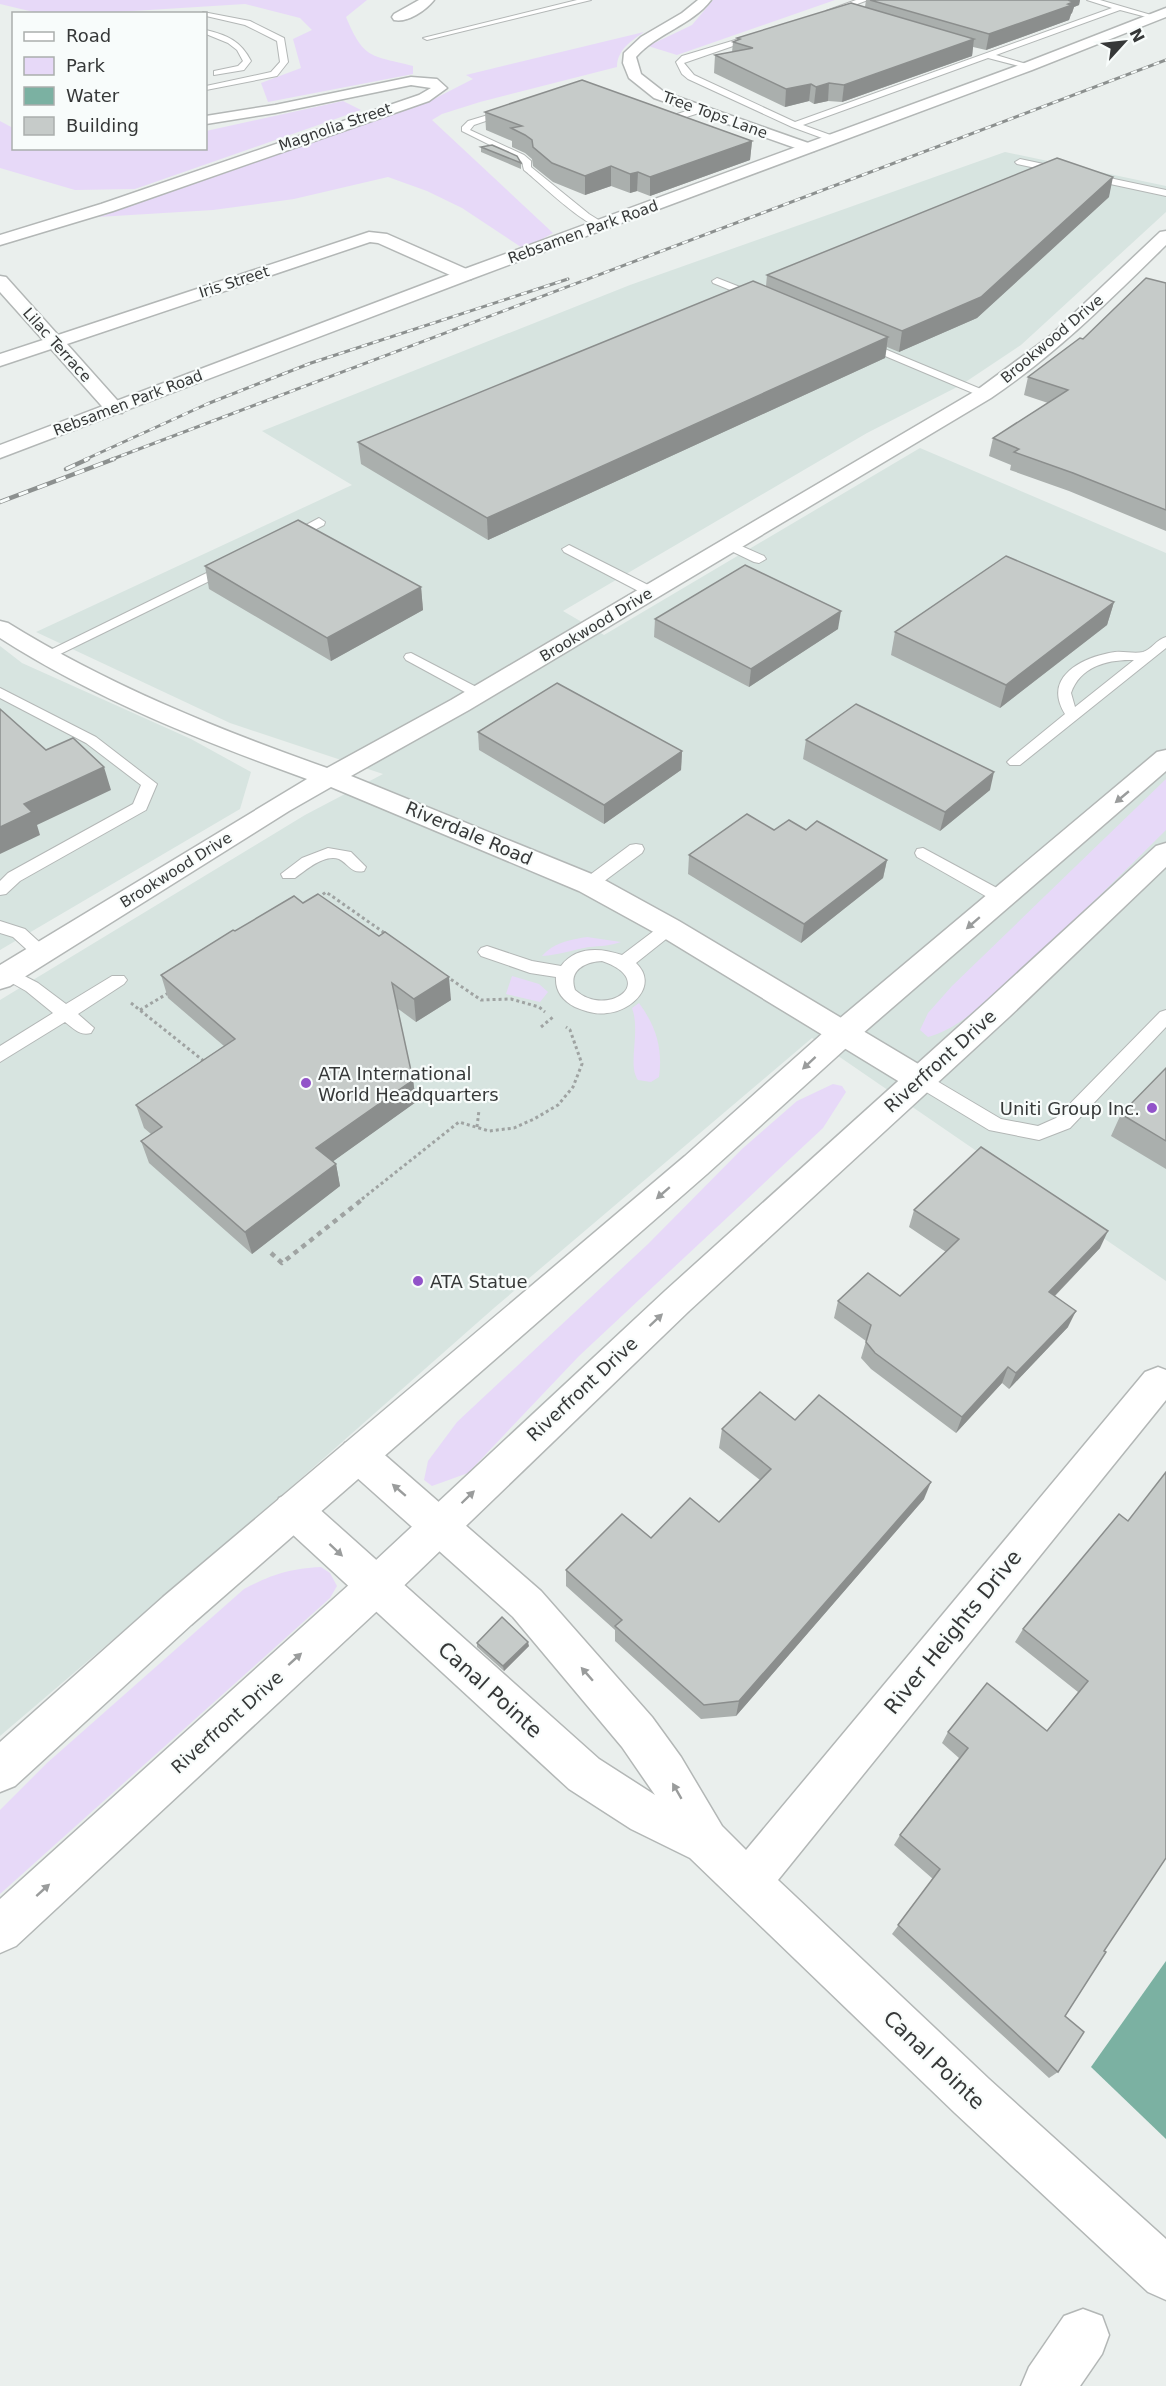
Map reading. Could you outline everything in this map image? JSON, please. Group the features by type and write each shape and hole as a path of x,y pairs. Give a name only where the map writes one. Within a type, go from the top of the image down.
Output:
{"street":[{"path":"399,17 428,0"},
{"name":"Tree Tops Lane","path":"705,0 683,20 651,36 636,47 629,56 633,75 642,85 659,95 809,148"},
{"name":"Rebsamen Park Road","path":"0,452 465,275 1027,67 1160,14"},
{"name":"Magnolia Street","path":"0,240 113,206 313,133 424,98 440,88 432,82 411,81 275,109 207,120"},
{"name":"Brookwood Drive","path":"5,976 280,805 479,694 984,394 1029,362 1071,326 1166,236"},
{"name":"Iris Street","path":"0,360 369,237 381,238 465,275"},
{"name":"Lilac Terrace","path":"0,281 115,409"},
{"name":"Riverdale Road","path":"0,628 45,656 156,711 375,794 589,884 669,928 919,1079"},
{"path":"0,1771 293,1510 696,1165 844,1032 1166,758"},
{"name":"Riverfront Drive","path":"0,1930 375,1587 567,1403 1166,852"},
{"name":"River Heights Drive","path":"748,1882 1158,1383"},
{"name":"Canal Pointe","path":"358,1455 527,1604 631,1725 666,1772 706,1842 972,2096 1166,2274"},
{"name":"Canal Pointe","path":"293,1510 375,1587 584,1774 646,1814 706,1842"},
{"path":"1048,2386 1083,2335"}],"lane":[{"path":"427,38 586,0"},
{"path":"824,13 864,0"},
{"path":"1091,0 1119,8 1160,14"},
{"path":"795,125 1119,8"},
{"path":"834,10 845,13"},
{"path":"207,14 248,23 281,40 284,62 274,74 207,88"},
{"path":"773,29 685,58 680,62 681,67 691,76 795,125 833,139"},
{"path":"207,32 223,36 242,48 247,61 241,68 207,75"},
{"path":"966,49 1027,67"},
{"path":"524,107 471,123 466,127 466,131 521,157 526,161 527,168 586,216 602,226"},
{"path":"642,108 674,118 699,110"},
{"path":"1020,162 1166,193"},
{"path":"717,281 773,303"},
{"path":"848,336 984,394"},
{"path":"277,543 319,522"},
{"path":"730,544 759,559"},
{"path":"569,549 651,592"},
{"path":"45,656 245,558"},
{"path":"1016,762 1147,656 1164,646"},
{"path":"1073,715 1065,706 1064,690 1075,671 1117,656 1147,656"},
{"path":"411,657 479,694"},
{"path":"0,692 91,740 149,784 140,807 14,877 0,890"},
{"path":"589,884 636,849"},
{"path":"923,853 1002,898"},
{"path":"289,874 312,858 330,854 343,855 358,867"},
{"path":"0,927 20,933 42,954"},
{"path":"625,962 669,928"},
{"path":"487,952 530,966 565,973"},
{"path":"603,955 625,962 637,977 637,986 633,993 616,1005 591,1007 575,1000 565,990 563,981 565,973 580,959 603,955"},
{"path":"5,976 32,987 85,1028"},
{"path":"0,1056 114,983"},
{"path":"919,1079 996,1125 1039,1132 1063,1123 1166,1016"}],"path":[{"path":"316,899 326,892 394,939"},
{"path":"271,1253 282,1263 459,1122 489,1131 514,1128 558,1105 573,1088 582,1064 570,1030 539,1007 511,999 481,1000 442,973"},
{"path":"114,983 140,1010 206,1063 198,1069"},
{"path":"140,1010 179,986"},
{"path":"541,1027 553,1017"},
{"path":"477,1127 480,1110"}],"shaded area":[{"path":"1005,152 1166,186 1166,212 1021,345 961,385 867,433 563,611 604,635 920,448 1166,553 1166,1281 812,1038 494,1308 273,1503 0,1736 0,1000 305,815 383,774 230,723 36,632 352,485 262,431 630,285"},
{"path":"0,646 22,663 191,739 251,772 240,809 0,950"}],"green space":[{"path":"0,0 367,0 346,17 358,41 370,54 413,66 413,74 268,102 261,83 301,68 293,39 312,30 300,18 245,4 117,12 34,12 0,4"},
{"path":"713,0 835,0 677,55 648,46 692,25"},
{"path":"644,32 622,51 617,67 480,102 442,114 432,120 553,233 524,249 462,208 427,191 388,177 294,199 213,210 98,217 379,117 428,102 473,79 466,75"},
{"path":"343,101 361,110 135,189 75,190 0,168 0,121 12,127 12,150 207,150 207,131"},
{"path":"1166,779 1166,830 1011,980 970,1015 942,1032 928,1037 920,1030 928,1013 952,986"},
{"path":"587,937 621,942 542,956 557,945"},
{"path":"512,976 539,984 548,992 540,1002 506,994"},
{"path":"639,1003 650,1020 659,1047 659,1077 651,1082 638,1080 635,1074 635,1027 632,1008"},
{"path":"833,1084 842,1086 846,1092 823,1128 579,1356 468,1473 432,1486 424,1480 428,1461 457,1422 648,1244 742,1149 797,1101"},
{"path":"321,1567 330,1573 337,1586 330,1598 0,1894 0,1810 47,1763 244,1589 281,1573"}],"water":[{"path":"1166,1961 1166,2139 1091,2067"}],"building":[{"path":"870,0 1068,0 1073,2 1068,4 1072,5 989,34"},
{"path":"851,3 974,39 844,85 829,83 816,87 811,84 786,89 715,55 753,48 733,42 740,39 737,38"},
{"path":"582,80 752,141 650,177 638,172 630,174 611,166 585,176 552,163 533,147 532,140 511,128 522,126 485,112"},
{"path":"492,145 517,156 521,163 481,147"},
{"path":"1057,158 1113,177 981,297 902,331 767,275"},
{"path":"1146,278 1166,283 1166,510 1014,452 1019,449 993,438 1068,390 1028,377 1080,338 1083,339"},
{"path":"753,281 888,337 487,518 358,442"},
{"path":"298,520 421,587 327,638 205,566"},
{"path":"1006,556 1114,602 1006,685 895,632"},
{"path":"745,565 841,611 751,669 655,619"},
{"path":"557,683 682,751 604,805 478,732"},
{"path":"856,704 994,772 945,812 806,740"},
{"path":"0,709 46,750 73,738 104,767 24,804 32,812 0,827"},
{"path":"747,814 774,830 789,820 806,830 817,821 887,860 804,924 689,855"},
{"name":"ATA International World Headquarters","path":"318,894 379,936 385,932 449,977 414,999 392,983 413,1080 316,1148 336,1164 245,1232 141,1141 162,1127 136,1105 235,1039 161,975 233,930 235,931 294,896 303,903"},
{"path":"1166,1068 1166,1141 1121,1114"},
{"path":"981,1147 1108,1231 1049,1292 1076,1311 1016,1373 1008,1367 962,1417 875,1353 866,1342 871,1325 838,1301 868,1273 900,1296 959,1239 914,1210"},
{"path":"760,1392 795,1420 819,1395 931,1482 739,1701 704,1705 615,1626 622,1620 566,1570 622,1514 651,1538 690,1498 719,1522 771,1469 722,1429"},
{"path":"1166,1472 1166,1858 1104,1951 1106,1952 1065,2016 1084,2032 1058,2072 898,1925 940,1869 900,1835 968,1748 948,1732 987,1683 1047,1731 1088,1681 1023,1629 1119,1514 1128,1521"},
{"path":"502,1617 528,1642 503,1666 477,1643"}],"railway":[{"path":"110,460 1166,60"},
{"path":"84,460 207,404 311,363 568,279"},
{"path":"66,469 88,459"},
{"path":"0,502 114,459"}],"place":[{"name":"ATA International World Headquarters","path":"306,1083"},
{"name":"Uniti Group Inc.","path":"1152,1108"},
{"name":"ATA Statue","path":"418,1281"}]}
